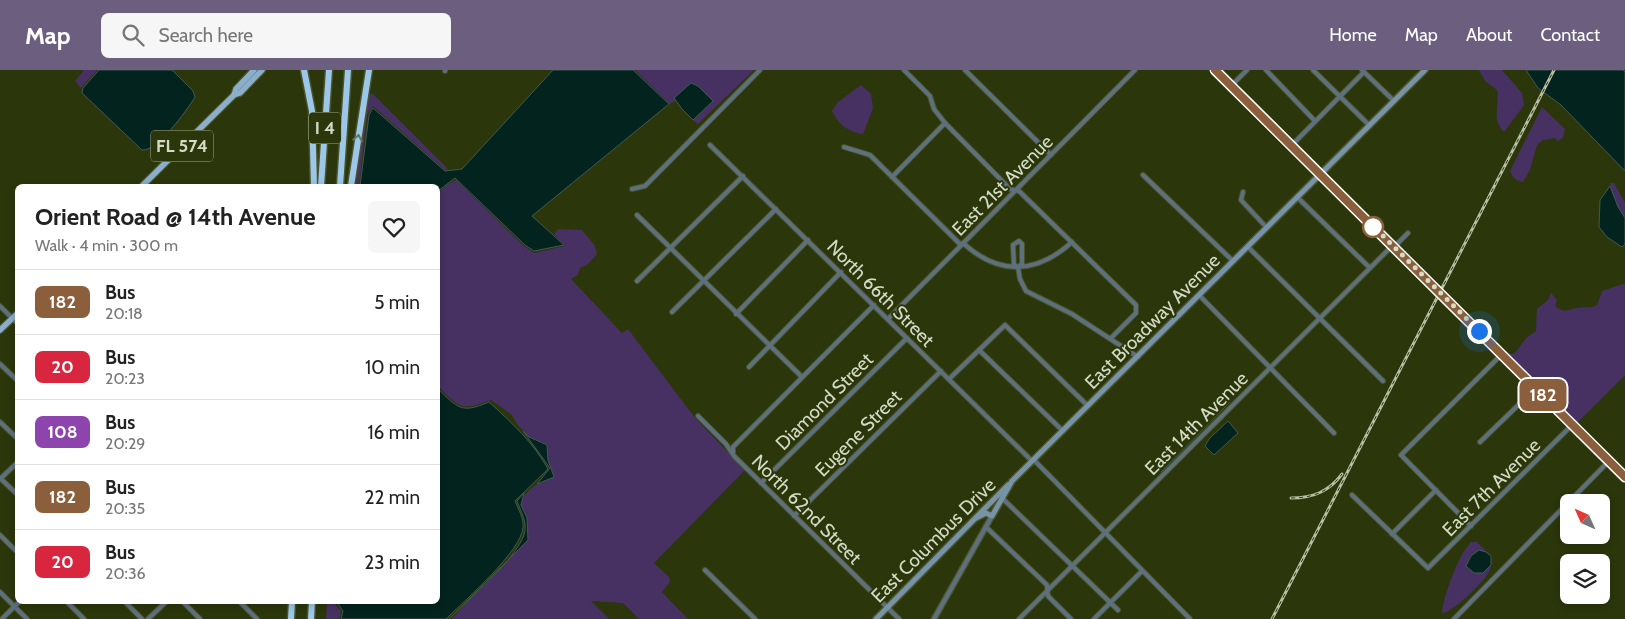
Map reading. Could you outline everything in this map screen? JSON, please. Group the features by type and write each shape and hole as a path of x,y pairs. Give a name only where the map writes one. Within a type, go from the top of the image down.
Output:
{"highway":[{"path":"305,70 311,101 314,184"},
{"name":"I 4","path":"321,184 329,70"},
{"name":"I 4","path":"340,184 348,70"},
{"path":"351,184 369,70"},
{"path":"290,619 292,604"},
{"path":"311,619 312,604"}],"main road":[{"name":"FL 574","path":"144,184 234,94 236,89 254,70"},
{"path":"234,94 240,93 262,70"},
{"name":"East Broadway Avenue","path":"992,516 1012,482 1425,70"},
{"path":"0,330 15,316"},
{"name":"East Columbus Drive","path":"876,619 993,499 1012,482"},
{"path":"993,499 1002,498"},
{"path":"976,518 986,513 992,516"}],"street":[{"path":"632,189 645,186 760,70"},
{"path":"904,70 930,96 934,109 945,123 1010,189 1017,189 1136,305 1137,310 1111,338"},
{"path":"965,70 1050,155"},
{"name":"East 21st Avenue","path":"888,319 1135,70"},
{"path":"1215,70 1625,477"},
{"path":"1231,86 1247,70"},
{"path":"1266,70 1315,121"},
{"path":"1313,70 1369,125"},
{"path":"1292,145 1363,71 1394,101"},
{"path":"892,177 945,123"},
{"name":"North 66th Street","path":"710,145 1033,461 1190,619"},
{"path":"844,147 870,155 962,244 984,259 999,265 1018,267 1043,263 1057,256 1072,242"},
{"path":"1143,175 1233,261"},
{"path":"637,281 743,176"},
{"path":"1243,192 1242,200 1267,228"},
{"path":"1297,197 1370,268"},
{"path":"672,312 776,209"},
{"path":"637,215 802,377"},
{"name":"East 14th Avenue","path":"1019,619 1370,268 1408,234"},
{"path":"736,314 808,240"},
{"path":"1018,267 1022,264 1022,244 1019,241 1014,243 1014,265 1018,267 1020,279 1026,290 1072,314 1138,357"},
{"path":"1248,247 1383,381"},
{"path":"749,367 841,272"},
{"path":"1199,295 1334,433"},
{"path":"733,453 733,447 874,305"},
{"path":"0,306 15,321"},
{"path":"949,379 1005,324 1088,406"},
{"name":"Diamond Street","path":"761,483 907,338"},
{"path":"979,350 1063,431"},
{"path":"1470,526 1401,455 1502,354"},
{"path":"0,364 15,378"},
{"name":"Eugene Street","path":"794,516 941,371"},
{"path":"1480,442 1536,388"},
{"name":"North 62nd Street","path":"698,416 761,483 899,619"},
{"path":"0,422 15,436"},
{"name":"East 7th Avenue","path":"1392,534 1428,568 1572,425"},
{"path":"1454,619 1609,461"},
{"path":"15,465 0,479 15,493"},
{"path":"1352,495 1392,534 1436,490"},
{"path":"1002,498 1118,610"},
{"name":"East Broadway Avenue","path":"934,619 992,516"},
{"path":"986,527 1047,585 1048,596 1070,619"},
{"path":"0,536 15,550"},
{"path":"705,570 755,619"},
{"path":"1094,619 1142,571"},
{"path":"0,592 27,619"},
{"path":"69,604 84,619"},
{"path":"127,604 142,619"},
{"path":"148,619 164,604"},
{"path":"185,604 200,619"},
{"path":"242,604 257,619"},
{"path":"2,619 15,606"}],"shaded area":[{"path":"84,70 97,70 81,88 75,81"},
{"path":"635,70 754,70 698,124 693,120 713,101 674,98 676,100 670,104"},
{"path":"1479,70 1502,70 1522,93 1524,105 1504,132 1500,127 1497,117 1497,90 1485,81"},
{"path":"861,85 871,94 873,108 863,134 844,127 832,111 838,102"},
{"path":"372,93 448,169 445,170 373,106 367,115 359,184 356,184 367,97"},
{"path":"1542,107 1565,129 1563,138 1558,141 1555,138 1543,140 1537,145 1530,170 1523,182 1521,182 1512,176 1510,171"},
{"path":"456,180 524,246 534,253 565,246 554,234 558,229 582,230 595,246 597,254 587,265 580,268 578,275 571,279 622,333 628,329 695,418 745,470 654,563 669,577 670,582 662,592 688,619 639,619 623,603 591,601 609,619 451,619 528,540 527,518 520,505 529,490 554,477 548,460 547,445 529,437 517,424 512,415 491,400 473,406 461,406 440,389 440,191"},
{"path":"1611,183 1614,183 1625,203 1625,218 1618,207 1610,186"},
{"path":"1625,285 1625,375 1576,424 1506,355 1515,353 1526,338 1536,331 1537,309 1548,300 1551,293 1557,300 1555,306 1561,310 1592,307 1597,305 1602,291"},
{"path":"1471,542 1477,542 1491,556 1490,570 1481,583 1467,596 1453,608 1442,613 1452,576 1461,556"},
{"path":"327,604 335,604 341,611 339,619 326,619"}],"water":[{"path":"99,70 172,70 193,91 195,97 179,120 163,138 148,149 142,150 82,93 83,88"},
{"path":"553,70 633,70 669,104 532,216 564,245 534,251 525,245 455,178 440,189 440,184 360,184 369,115 373,108 445,171 462,169"},
{"path":"1526,70 1623,70 1625,72 1625,171 1561,105 1538,88"},
{"path":"691,83 698,86 713,101 693,120 674,98"},
{"path":"1610,186 1618,207 1625,218 1625,244 1622,247 1607,237 1599,227 1600,200"},
{"path":"440,391 450,401 460,407 472,408 489,402 529,441 548,469 515,501 523,520 523,527 513,549 491,575 446,619 341,619 343,611 338,604 440,604"},
{"path":"1228,421 1238,433 1214,455 1205,446 1209,439"},
{"path":"523,431 529,437 547,445 548,460 554,477 537,484 550,468"},
{"path":"524,493 521,505 527,518 528,540 507,561 519,545 525,531 525,522 517,501"},
{"path":"1479,550 1491,556 1491,565 1483,573 1474,573 1466,566 1471,556"},
{"path":"507,561 491,579 449,619"}],"waterway":[{"path":"1161,472 1230,402"},
{"path":"1203,438 1224,418"},
{"path":"1139,502 1183,458"}],"railway":[{"path":"1272,619 1554,70"},
{"path":"1291,498 1306,497 1320,493 1326,490 1342,474"}],"bus line":[{"name":"182","path":"1215,70 1625,477"}],"route":[{"path":"1373,227 1372,225 1479,331"}]}
